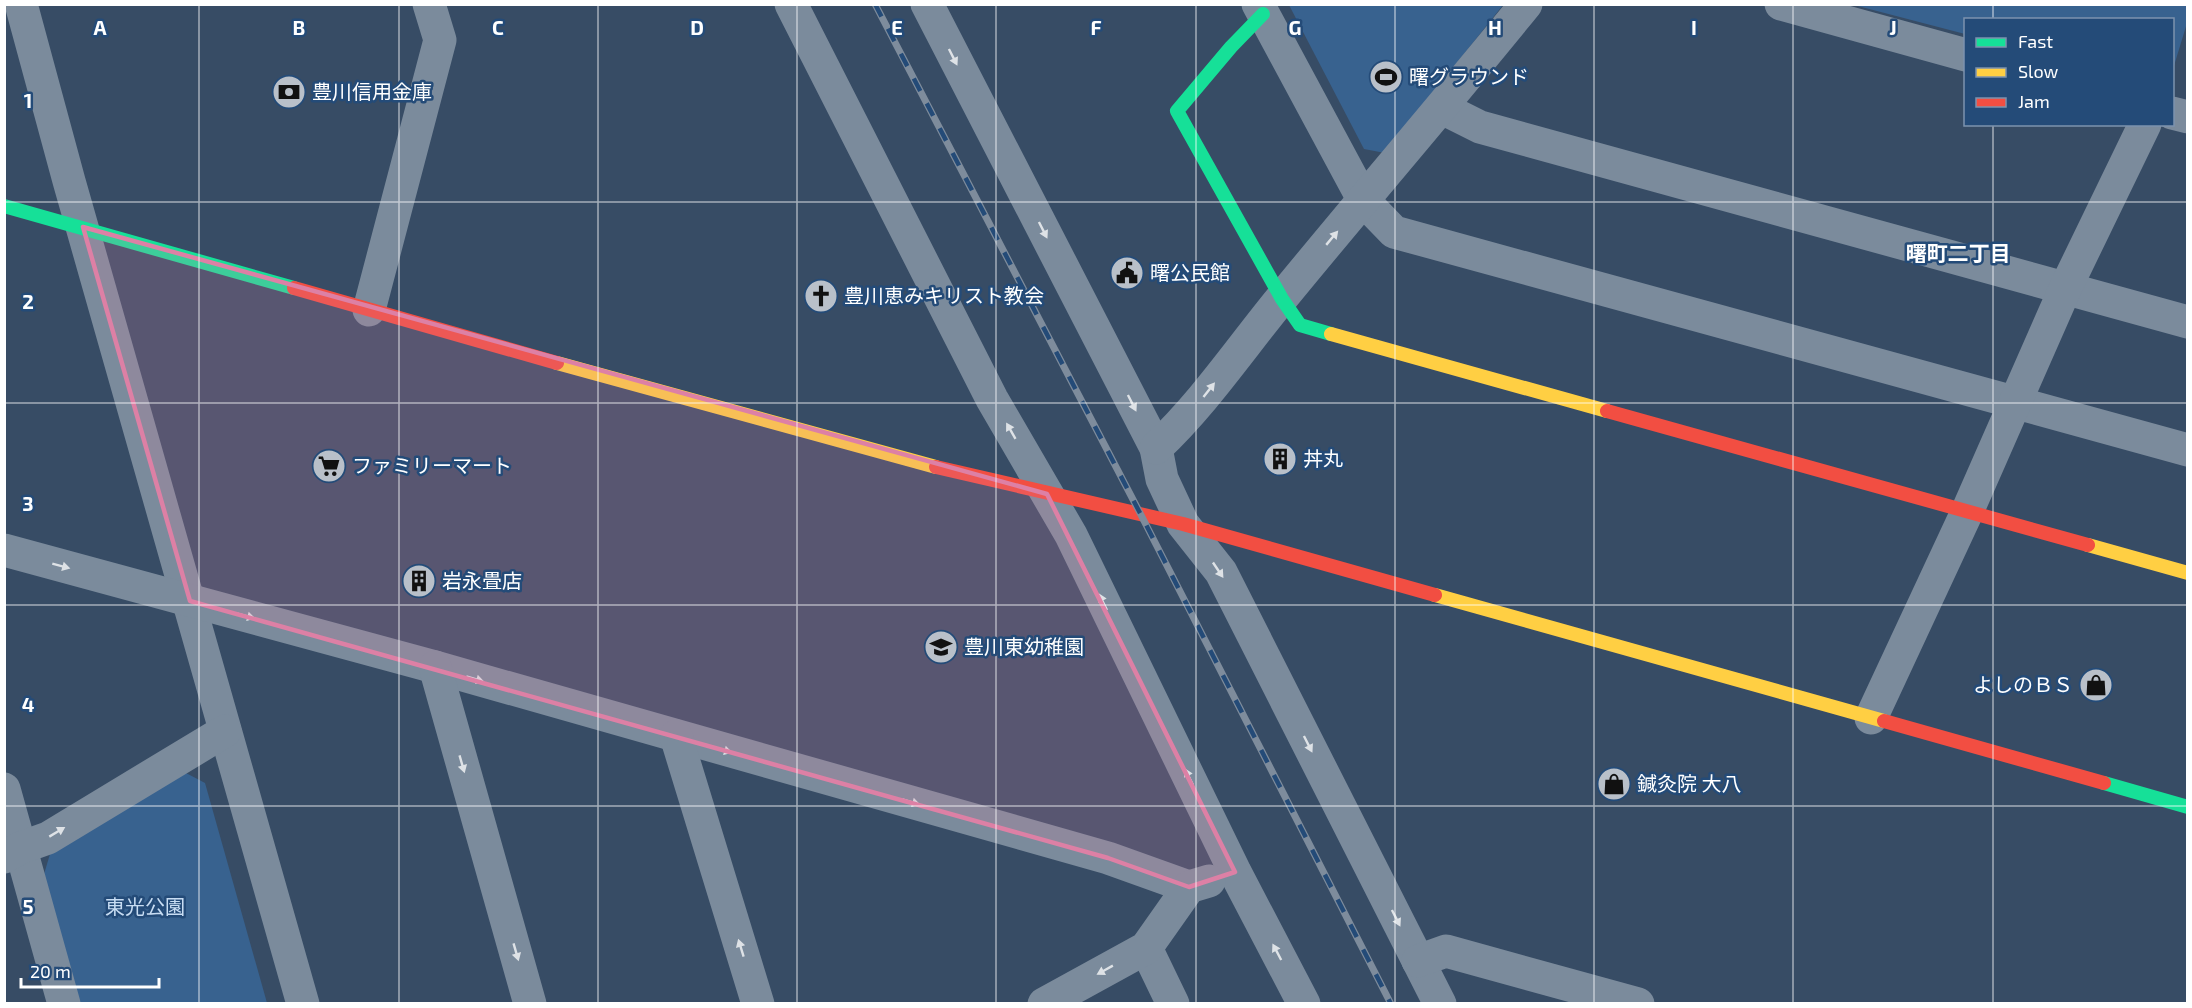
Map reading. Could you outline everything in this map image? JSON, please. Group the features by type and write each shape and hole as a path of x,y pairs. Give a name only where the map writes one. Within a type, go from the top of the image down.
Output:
{"street":[{"path":"21,4 303,1004"},
{"path":"369,310 440,40 429,4"},
{"path":"791,4 992,399 1071,536 1235,872 1304,1004"},
{"path":"927,4 1156,448 1162,479 1183,524 1221,573 1440,1004"},
{"path":"1156,448 1182,423 1526,4"},
{"path":"1780,4 1964,56"},
{"path":"2187,450 1394,232 1364,201 1260,9 1177,111 1282,299 1300,325 2187,573"},
{"path":"1442,108 1480,127 2187,322"},
{"path":"1871,718 1967,512 2065,289 2144,126"},
{"path":"4,206 558,364 961,473 1183,524 2187,807"},
{"path":"4,550 435,668 1108,858 1189,887"},
{"path":"435,668 531,1004"},
{"path":"12,853 48,838 225,731"},
{"path":"676,736 758,1004"},
{"path":"4,789 12,853 64,1004"},
{"path":"1044,1004 1146,948 1189,887 1235,872"},
{"path":"1146,948 1173,1004"},
{"path":"1418,960 1446,951 1638,1004"}],"highlighted area":[{"path":"83,227 1047,494 1235,872 1189,887 1108,858 190,601"}],"green space":[{"name":"曙グラウンド","path":"1289,5 1503,5 1385,153 1364,149"},
{"path":"1854,5 2187,5 2187,23 2174,66 2174,18 1964,18 1964,34"},
{"name":"東光公園","path":"186,773 205,783 267,1003 77,1003 42,881 50,854"}],"railway":[{"path":"875,4 1140,513 1391,1004"}],"traffic: fast":[{"path":"1263,14 1231,47 1177,111 1282,299 1300,325 1331,334"},
{"path":"4,206 294,288"},
{"path":"2104,783 2188,807"}],"traffic: slow":[{"path":"1331,334 1607,411"},
{"path":"557,363 936,467"},
{"path":"2088,545 2188,573"},
{"path":"1435,595 1884,721"}],"traffic: jam":[{"path":"294,288 557,363"},
{"path":"1607,411 2088,545"},
{"path":"936,467 1183,524 1435,595"},
{"path":"1884,721 2104,783"}],"place":[{"name":"曙グラウンド","path":"1386,77"},
{"name":"豊川信用金庫","path":"289,92"},
{"name":"曙公民館","path":"1127,273"},
{"name":"豊川恵みキリスト教会","path":"821,296"},
{"name":"丼丸","path":"1280,459"},
{"name":"ファミリーマート","path":"329,466"},
{"name":"岩永畳店","path":"419,581"},
{"name":"豊川東幼稚園","path":"941,647"},
{"name":"よしのＢＳ","path":"2096,685"},
{"name":"鍼灸院 大八","path":"1614,784"}],"district":[{"name":"曙町二丁目","path":"1958,254"}]}
